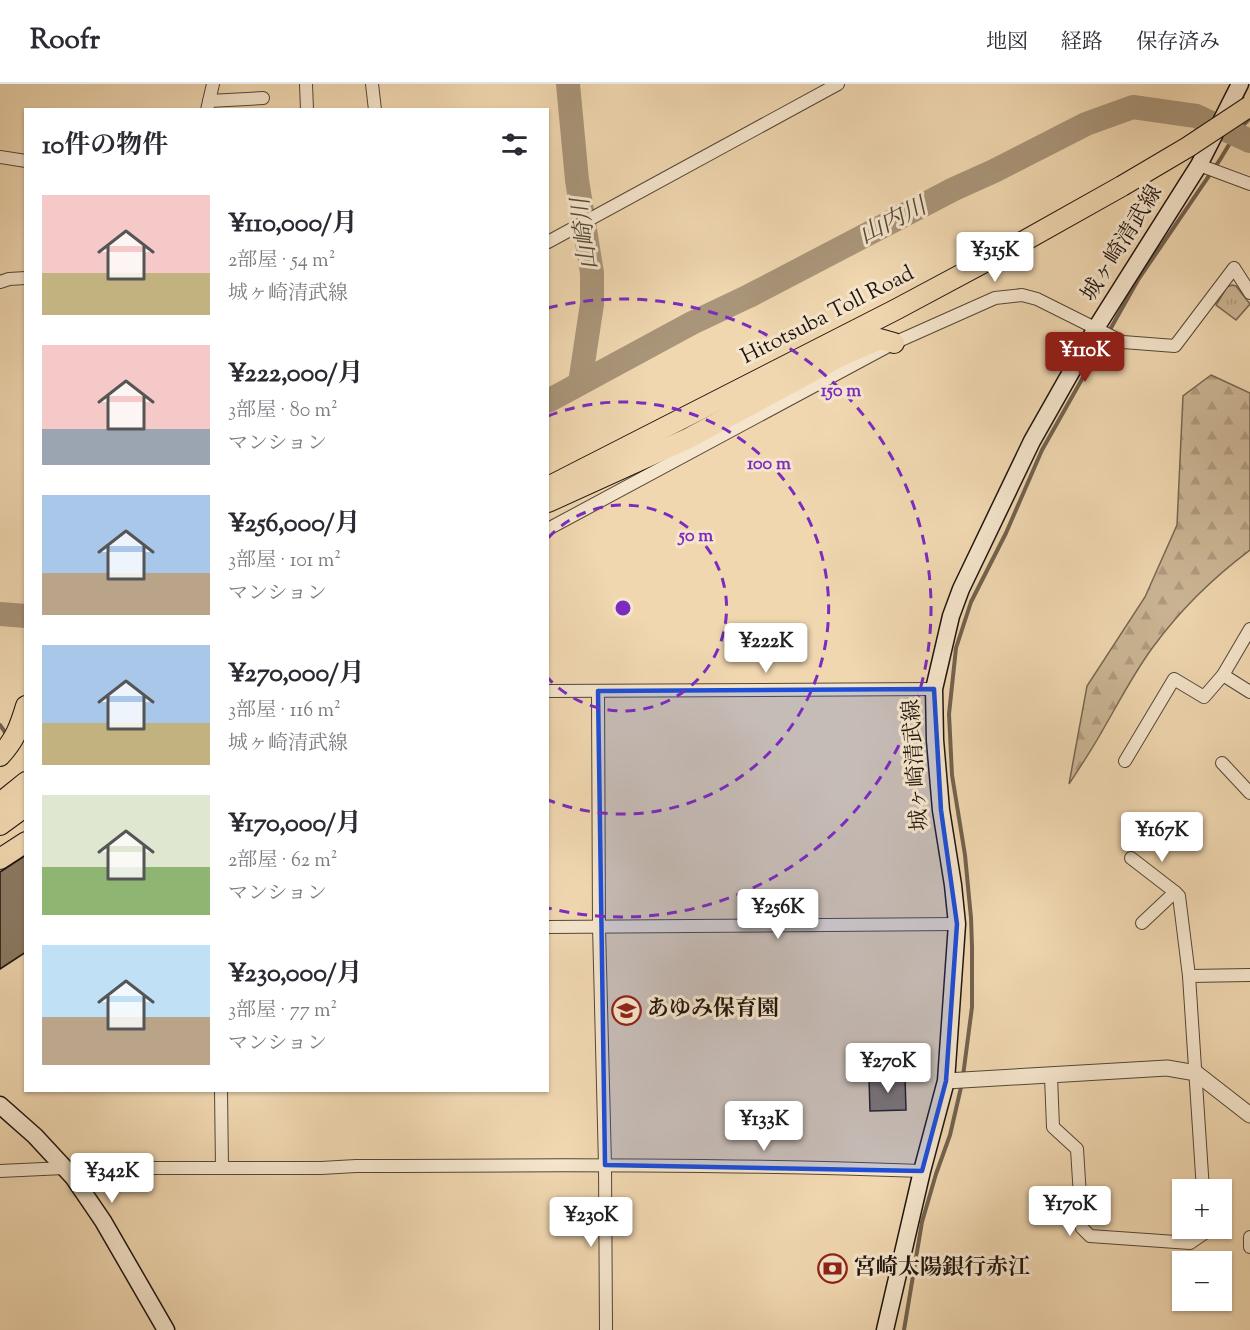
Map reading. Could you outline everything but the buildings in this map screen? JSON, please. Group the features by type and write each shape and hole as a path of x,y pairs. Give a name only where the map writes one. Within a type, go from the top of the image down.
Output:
{"main road":[{"name":"城ヶ崎清武線","path":"885,1330 922,1171 949,1081 957,924 941,810 935,740 934,688 951,616 961,589 1032,441 1096,328 1199,165 1240,84"},
{"name":"Hitotsuba Toll Road","path":"549,486 895,310 1024,241 1188,147 1250,106"},
{"path":"549,502 689,438 843,355 880,339 894,343"},
{"path":"0,756 14,739 24,712"},
{"path":"0,803 24,784"},
{"path":"0,825 24,807"},
{"path":"0,859 24,843"},
{"path":"0,1105 35,1136 79,1186 103,1221 166,1330"}],"street":[{"path":"213,84 208,105 263,98"},
{"path":"306,84 308,108"},
{"path":"372,84 375,108"},
{"path":"549,241 838,84"},
{"path":"0,157 24,161"},
{"path":"1199,165 1250,184"},
{"path":"549,528 894,343 995,298 1022,296 1037,299 1123,342 1175,346 1234,268 1250,293"},
{"path":"0,282 24,278"},
{"path":"1125,760 1174,679 1204,697 1223,675 1250,629"},
{"path":"1223,675 1250,692"},
{"path":"549,691 934,688"},
{"path":"598,691 599,926 605,1165 606,1330"},
{"path":"1222,763 1250,793"},
{"path":"1131,858 1179,896 1189,976 1202,1179"},
{"path":"1142,923 1175,892"},
{"path":"549,927 957,924"},
{"path":"1189,976 1250,975"},
{"path":"949,1081 1167,1068 1196,1073 1250,1115"},
{"path":"1051,1076 1053,1128 1077,1149 1082,1228 1090,1236 1190,1243 1196,1239"},
{"path":"221,1092 222,1168"},
{"path":"79,1186 124,1168 605,1165 832,1167 922,1171"},
{"path":"0,1171 64,1168"},
{"path":"1250,1237 1250,1247"}],"highlighted area":[{"path":"934,689 941,810 957,924 946,1081 922,1171 605,1165 598,691"}],"green space":[{"path":"1236,286 1250,304 1236,320 1216,305 1227,287"},
{"path":"1211,375 1250,393 1250,550 1223,571 1163,633 1139,668 1069,784 1087,686 1145,597 1177,525 1183,396"}],"waterway":[{"name":"山崎川","path":"568,84 577,180 592,273 592,304 580,383"},
{"name":"山内川","path":"549,400 692,323 1086,124 1133,107 1196,116 1250,141"},
{"path":"963,1076 972,1007 972,947 965,855 952,775 949,714 956,648 971,602 1006,533 1042,450 1138,280 1236,133 1250,118"},
{"name":"山内川","path":"0,614 24,616"},
{"path":"0,725 7,735"},
{"path":"904,1330 922,1222 950,1135 962,1083"}],"place":[{"name":"あゆみ保育園","path":"626,1010"},
{"name":"宮崎太陽銀行赤江","path":"833,1269"}]}
